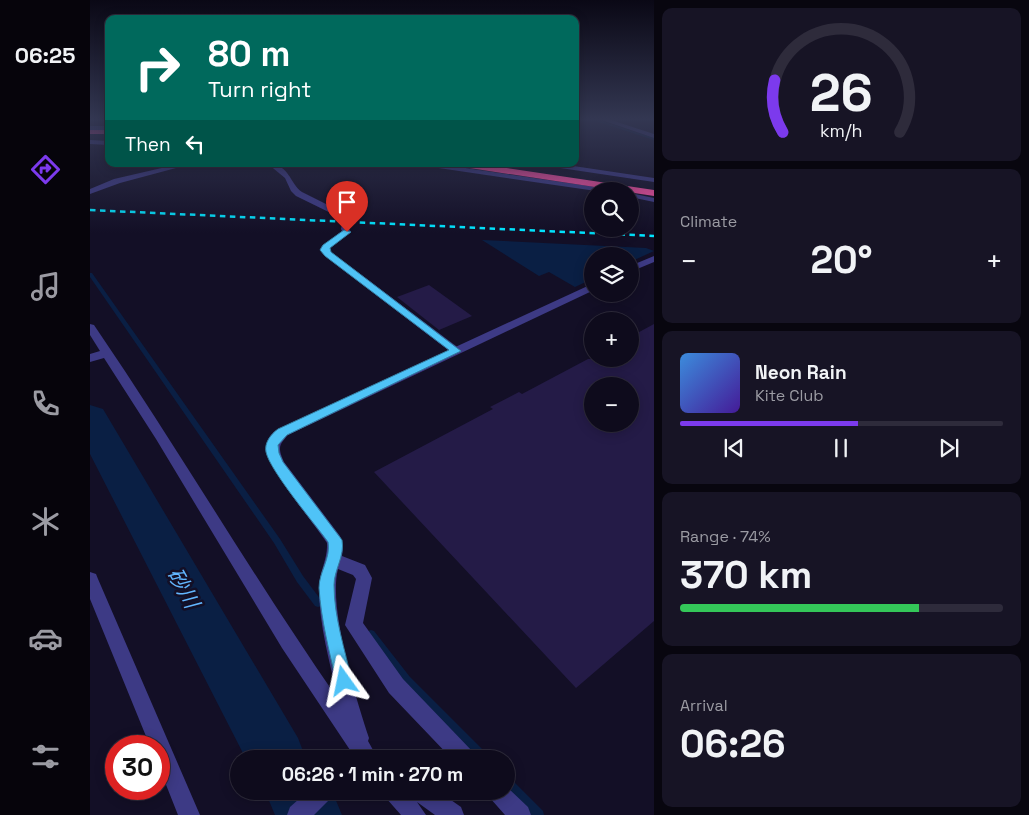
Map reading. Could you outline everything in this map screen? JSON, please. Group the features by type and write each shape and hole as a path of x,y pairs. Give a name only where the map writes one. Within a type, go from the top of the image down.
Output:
{"highway":[{"path":"483,167 654,193"},
{"path":"531,167 654,186"}],"street":[{"path":"90,192 117,181 175,167"},
{"path":"275,167 288,177 295,191 299,194 346,218 345,229 347,232 326,247 325,250 328,254 456,351"},
{"path":"446,167 584,187"},
{"path":"567,167 654,180"},
{"path":"639,197 654,200"},
{"path":"639,265 654,259"},
{"path":"362,750 352,715 333,628 327,587 327,576 334,560 336,549 335,540 279,465 272,453 272,445 283,432 584,291"},
{"path":"90,327 99,355 161,436 288,642 359,750"},
{"path":"334,560 359,570 364,578 354,625 396,686 457,750"},
{"path":"90,580 189,815"},
{"path":"298,815 314,800"},
{"path":"401,800 415,815"},
{"path":"432,800 453,815"},
{"path":"506,800 520,815"}],"water":[{"path":"482,240 626,247 584,247 584,283 575,287 549,272 539,276"},
{"path":"639,248 654,251 639,258"}],"building":[{"path":"429,285 472,316 439,330 397,297"},
{"path":"654,324 654,621 576,688 374,472 493,409 490,407 519,392 522,394 584,361 584,367 639,367 639,332"}],"waterway":[{"path":"90,274 277,541 300,579 318,603"},
{"name":"砂川","path":"90,418 272,750"},
{"path":"371,634 407,680 475,750"},
{"path":"515,791 539,815"},
{"name":"砂川","path":"301,800 311,815"}],"railway":[{"path":"90,210 654,236"}],"route":[{"path":"344,681 327,587 327,576 334,560 336,549 335,540 279,465 272,453 272,445 283,432 456,351 328,254 325,250 326,247 347,232"}]}
